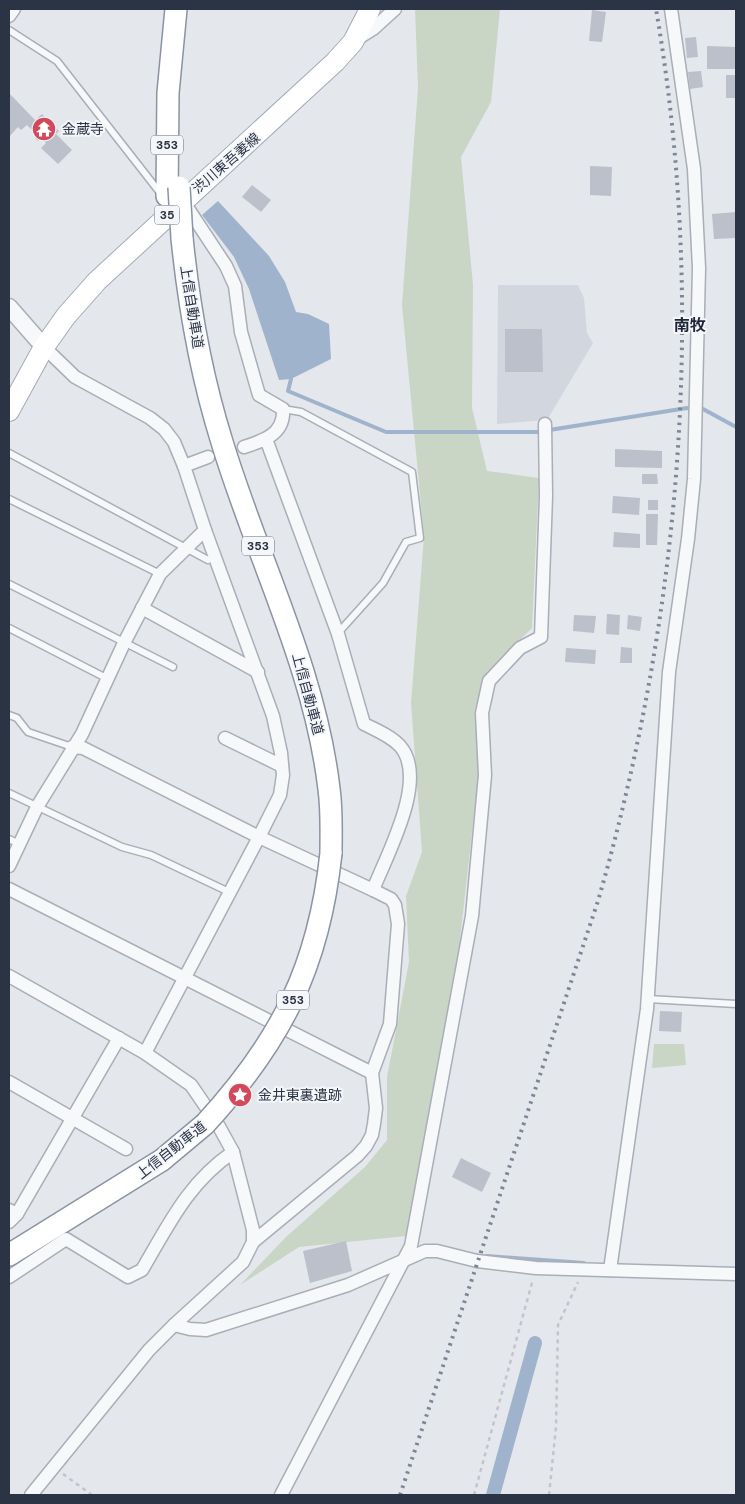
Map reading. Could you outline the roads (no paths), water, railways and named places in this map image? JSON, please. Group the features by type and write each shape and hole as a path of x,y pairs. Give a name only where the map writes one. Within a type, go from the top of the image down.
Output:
{"highway":[{"name":"上信自動車道","path":"9,1256 162,1160 202,1120 244,1062 279,1005 297,961 325,854 319,796 309,734 291,666 210,447 186,340 177,239 178,158 174,93 176,9"},
{"name":"上信自動車道","path":"174,93 187,9"},
{"name":"上信自動車道","path":"9,1242 115,1178 202,1120"}],"main road":[{"name":"渋川東吾妻線","path":"10,406 44,347 66,316 96,281 277,117 353,42 370,9"}],"street":[{"path":"9,16 14,9"},
{"path":"353,42 373,29 395,9"},
{"path":"610,1270 648,999 669,672 689,530 694,478 699,268 694,169 671,9"},
{"path":"178,205 226,266 235,286 242,332 260,395 283,409 284,416 279,428 266,440 244,447"},
{"path":"9,307 44,347 75,377 150,418 164,429 174,442 273,716 282,766 280,794 145,1053"},
{"path":"281,1495 411,1246 418,1218 472,916 485,775 483,706 489,681 520,648 542,637 546,496 545,424"},
{"path":"266,440 338,634 364,724 398,744 404,752 410,768 409,796 373,890"},
{"path":"184,466 208,457"},
{"path":"9,866 14,842 72,747 82,734 124,643 160,574 185,547 205,530"},
{"path":"142,608 258,672"},
{"path":"225,738 282,766"},
{"path":"31,1495 149,1350 243,1262 253,1242 366,1146 372,1135 376,1108 372,1073 390,1024 398,924 396,905 391,899 259,837 83,748 72,747"},
{"path":"9,889 372,1073"},
{"path":"9,976 145,1053 191,1085 217,1123 233,1152 253,1230 253,1242"},
{"path":"12,1215 118,1038"},
{"path":"9,1082 126,1149"},
{"path":"9,1277 66,1239 128,1277 142,1270 190,1190 213,1165 233,1152"},
{"path":"174,1325 206,1330 348,1285 405,1258 425,1251 437,1251 477,1261 536,1268 736,1274"}],"lane":[{"path":"9,30 57,61 178,205"},
{"path":"283,409 301,412 412,472 420,538 406,542 383,583 338,634"},
{"path":"9,454 208,560"},
{"path":"9,499 160,574"},
{"path":"9,584 173,667"},
{"path":"9,628 108,679"},
{"path":"9,715 17,718 28,732 72,747"},
{"path":"9,793 122,847 151,855 229,892"},
{"path":"648,999 736,1004"}],"water":[{"path":"218,201 269,256 285,282 296,312 308,314 329,324 331,359 291,379 279,380 249,289 234,257 202,215"}],"waterway":[{"path":"291,379 288,391 386,432 537,432 687,408 703,409 736,427"},
{"path":"487,1256 584,1263"},
{"path":"493,1495 535,1343"}],"railway":[{"path":"400,1495 598,901 626,792 649,682 666,571 677,458 682,346 680,233 672,121 656,9"}],"place":[{"name":"金蔵寺","path":"44,129"},
{"name":"金井東裏遺跡","path":"240,1095"}],"district":[{"name":"南牧","path":"690,325"}]}
